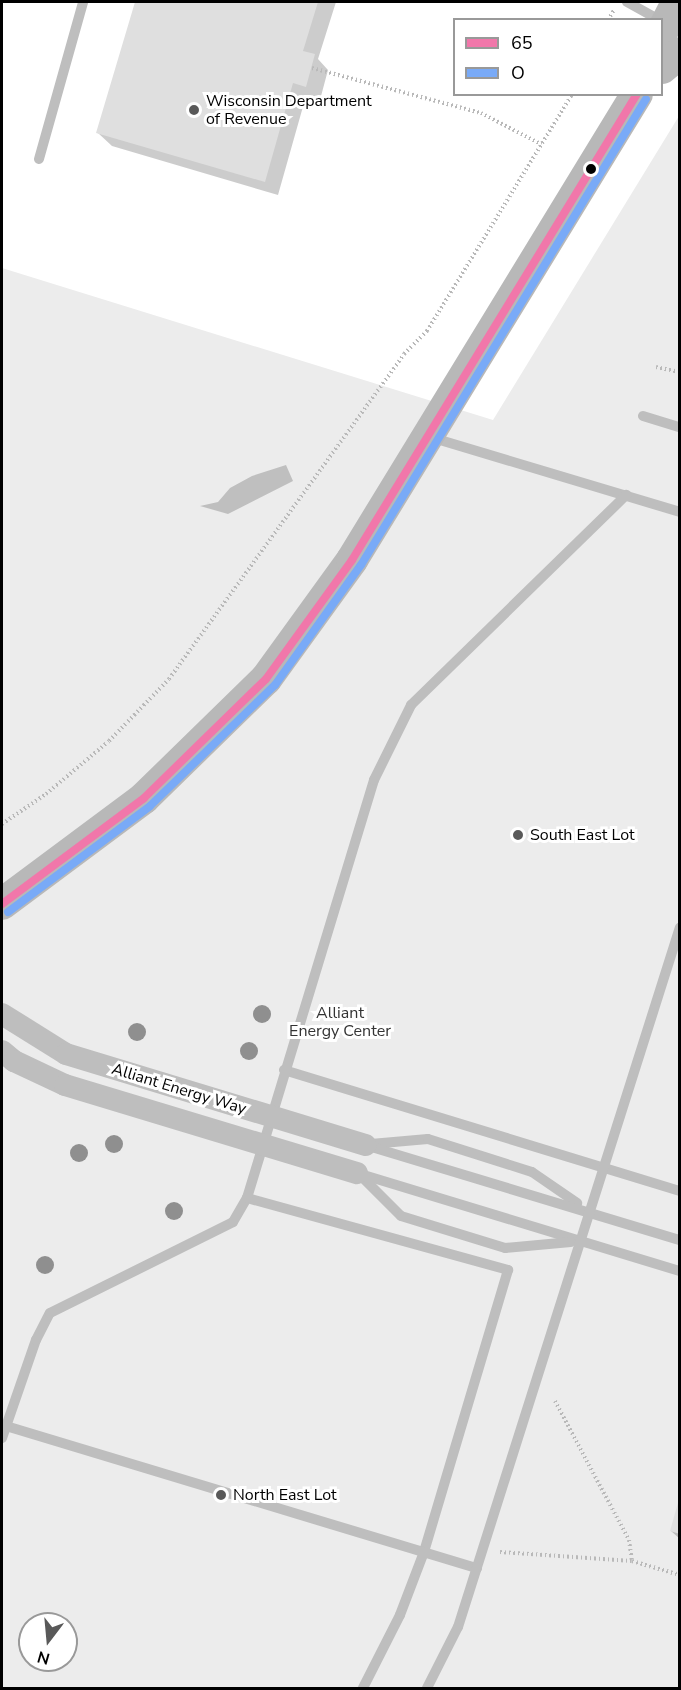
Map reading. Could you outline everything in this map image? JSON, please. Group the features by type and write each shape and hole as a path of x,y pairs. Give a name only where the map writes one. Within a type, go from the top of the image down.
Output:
{"main road":[{"path":"663,67 680,53"},
{"path":"2,904 144,798 266,679 352,560 636,96"}],"street":[{"name":"Alliant Energy Way","path":"2,1014 66,1054 365,1145"},
{"name":"Alliant Energy Way","path":"2,1051 14,1061 65,1085 261,1146 357,1173"}],"lane":[{"path":"39,159 83,2"},
{"path":"627,2 663,18"},
{"path":"644,416 680,427"},
{"path":"428,436 680,512"},
{"path":"2,1438 36,1340 50,1314 233,1222 247,1198 269,1117 374,780 411,705 626,495"},
{"path":"427,1689 458,1627 588,1210 680,927"},
{"path":"284,1070 680,1191"},
{"path":"365,1145 428,1139 532,1172 588,1210"},
{"path":"365,1145 588,1210 680,1240"},
{"path":"357,1173 401,1216 412,1220 505,1248 578,1242"},
{"path":"357,1173 578,1242 680,1271"},
{"path":"247,1198 508,1270 424,1552 400,1615 363,1689"},
{"path":"6,1426 477,1568"}],"path":[{"path":"312,68 482,113 541,144"},
{"path":"2,824 46,795 109,741 168,679 404,354 427,331 571,96"},
{"path":"656,367 680,372"},
{"path":"555,1401 629,1540 632,1561"},
{"path":"483,1551 632,1561 680,1575"}],"green space":[{"name":"Alliant Energy Center","path":"679,116 679,1688 2,1688 2,268 493,420"}],"shaded area":[{"path":"286,465 293,481 228,514 200,506 218,502 230,488 252,476"}],"building":[{"name":"Wisconsin Department of Revenue","path":"135,2 318,2 303,51 315,54 306,87 293,83 265,182 96,133"},
{"path":"680,1500 680,1534 670,1531"}],"transit line":[{"name":"65","path":"2,904 144,798 266,679 352,560 636,96"},
{"name":"O","path":"8,912 150,806 275,685 361,565 646,99"}],"place":[{"name":"Wisconsin Department of Revenue","path":"194,110"},
{"name":"South East Lot","path":"518,835"},
{"name":"North East Lot","path":"221,1495"}]}
